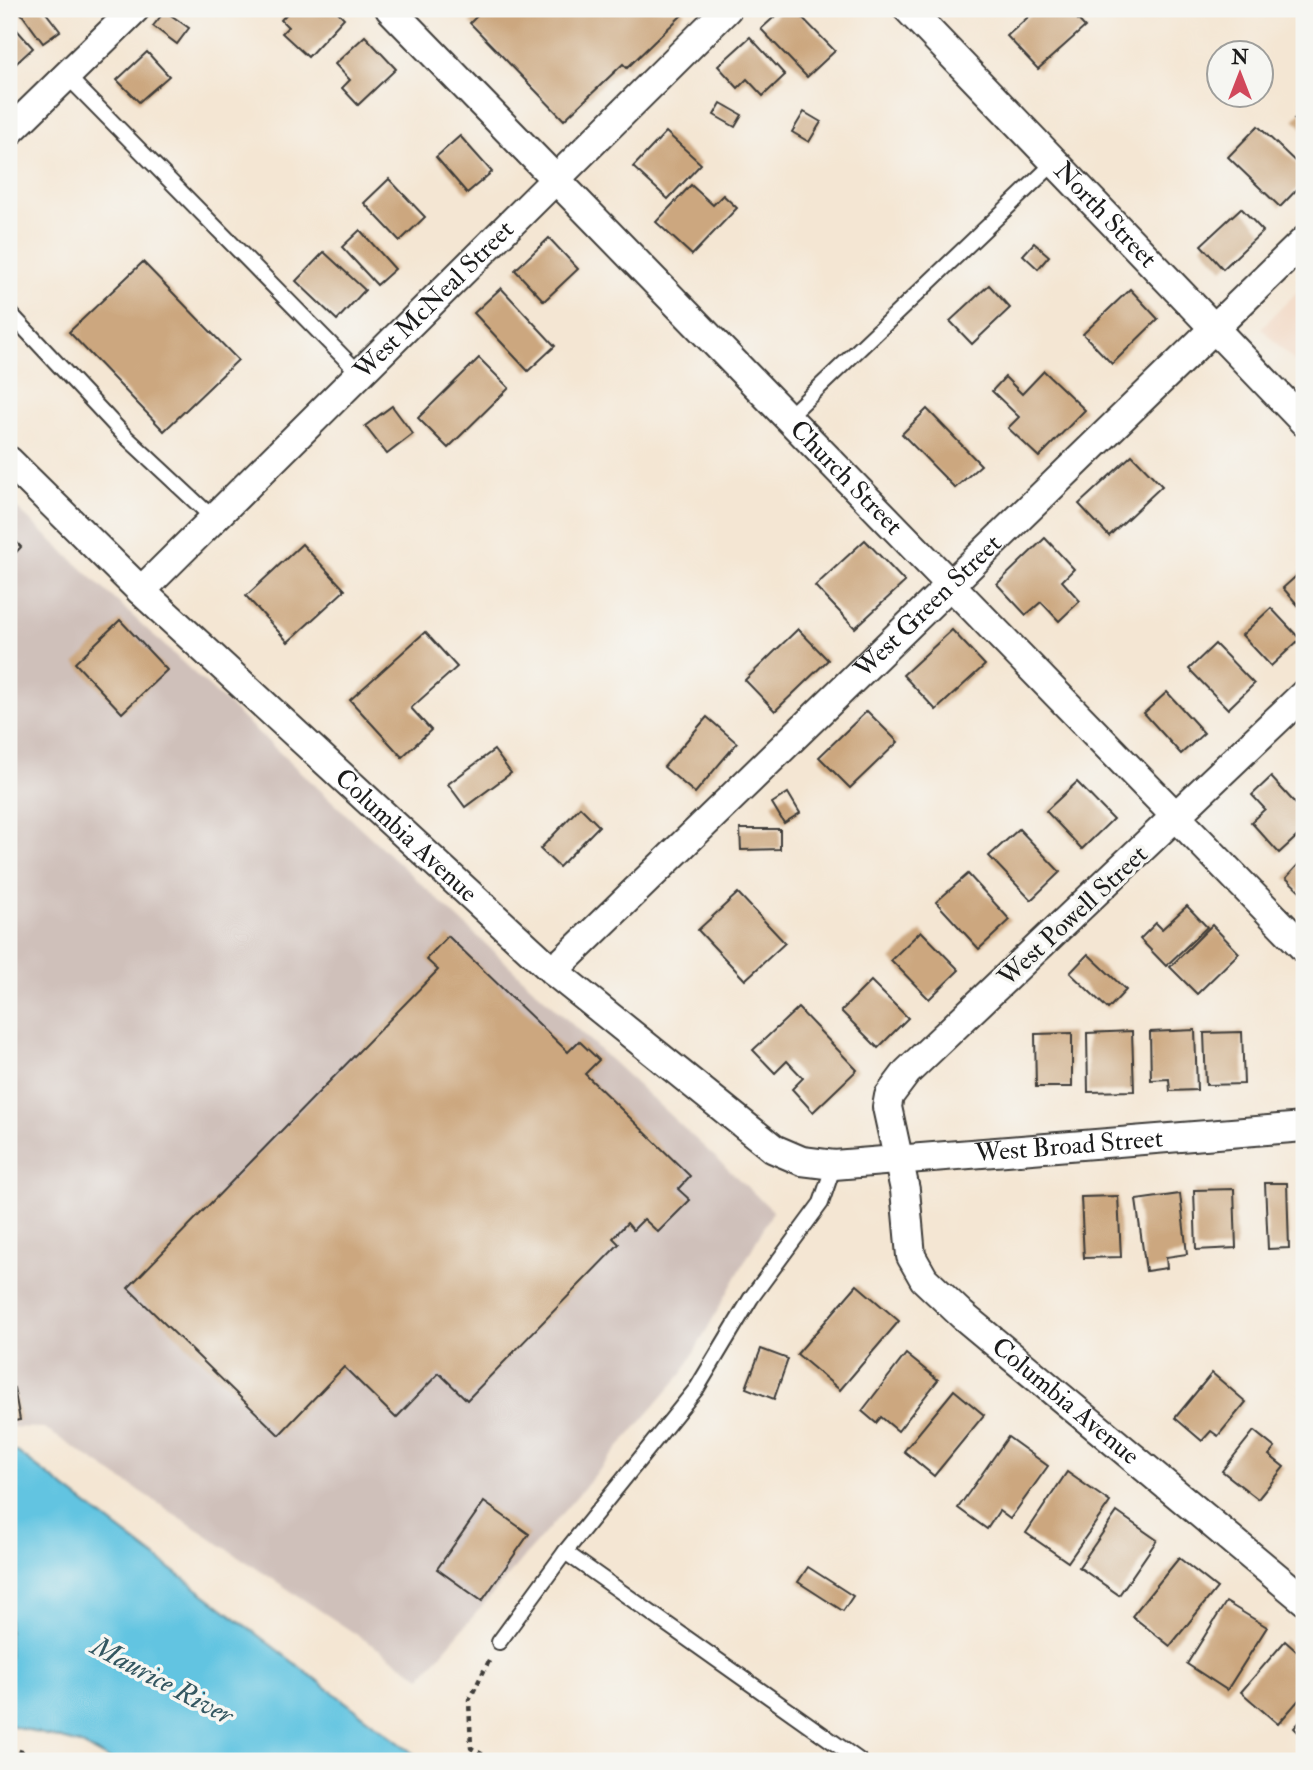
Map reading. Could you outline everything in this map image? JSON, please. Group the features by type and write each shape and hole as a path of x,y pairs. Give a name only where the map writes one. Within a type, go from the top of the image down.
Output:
{"street":[{"path":"9,132 135,9"},
{"name":"Church Street","path":"390,9 1304,948"},
{"name":"West McNeal Street","path":"141,591 727,9"},
{"name":"North Street","path":"908,9 1304,422"},
{"name":"West Green Street","path":"553,971 948,584 1304,241"},
{"name":"Columbia Avenue","path":"9,461 141,591 553,971 757,1138 802,1161 834,1165"},
{"name":"West Powell Street","path":"897,1159 887,1107 889,1096 902,1079 1304,694"},
{"name":"West Broad Street","path":"834,1165 1304,1127"},
{"name":"Columbia Avenue","path":"897,1159 905,1190 911,1256 924,1279 962,1315 1304,1600"}],"lane":[{"path":"67,76 360,374"},
{"path":"787,418 1055,162"},
{"path":"9,312 124,435 214,519"},
{"path":"499,1642 565,1552 697,1388 751,1298 821,1203 834,1165"},
{"path":"565,1552 860,1761"}],"path":[{"path":"494,1761 471,1748 469,1700 499,1642"},
{"path":"9,1761 9,1749 52,1761"}],"shaded area":[{"path":"1304,285 1304,371 1261,328"},
{"path":"9,501 773,1211 682,1374 421,1677 44,1428 9,1427"}],"water":[{"name":"Maurice River","path":"9,1451 16,1451 423,1761 112,1761 80,1744 9,1725"}],"building":[{"path":"18,9 43,9 60,31 43,43"},
{"path":"291,9 335,9 344,18 308,57 282,33 288,27 281,20"},
{"path":"484,9 681,9 685,12 627,68 623,64 564,120 470,23"},
{"path":"783,9 794,9 835,51 807,77 761,29"},
{"path":"1037,9 1068,9 1085,27 1038,69 1007,36"},
{"path":"165,11 189,28 177,44 153,26"},
{"path":"9,21 33,48 9,70"},
{"path":"365,36 396,69 358,105 342,88 350,80 335,64"},
{"path":"750,37 785,75 763,96 747,79 738,88 718,66"},
{"path":"147,52 169,76 139,102 117,80"},
{"path":"721,103 742,115 735,127 714,115"},
{"path":"1304,109 1304,130 1294,119"},
{"path":"804,112 821,122 809,142 792,132"},
{"path":"1258,126 1304,170 1304,182 1280,207 1228,157"},
{"path":"666,132 701,164 668,199 633,167"},
{"path":"460,136 492,172 467,193 436,157"},
{"path":"389,179 425,217 400,241 364,203"},
{"path":"691,185 713,205 723,195 737,208 692,255 656,222"},
{"path":"1241,208 1263,231 1223,269 1201,245"},
{"path":"360,230 395,269 377,285 342,247"},
{"path":"549,238 578,269 544,301 515,270"},
{"path":"1034,243 1049,256 1038,269 1023,255"},
{"path":"324,252 365,290 337,320 296,281"},
{"path":"143,262 238,360 164,431 69,332"},
{"path":"989,285 1010,308 972,344 950,321"},
{"path":"501,288 555,346 528,371 474,313"},
{"path":"1130,289 1158,319 1112,364 1083,334"},
{"path":"479,358 509,388 448,448 418,418"},
{"path":"1044,371 1085,410 1039,457 1008,428 1019,417 992,391 1005,377 1022,394"},
{"path":"392,406 413,434 387,454 365,426"},
{"path":"927,409 981,465 955,488 902,434"},
{"path":"1132,455 1162,486 1109,536 1079,504"},
{"path":"9,534 21,547 9,560"},
{"path":"1045,538 1074,569 1062,581 1080,601 1059,621 1041,602 1026,615 997,584"},
{"path":"865,540 905,582 855,628 815,586"},
{"path":"302,544 345,590 288,642 246,596"},
{"path":"1304,569 1304,612 1283,588"},
{"path":"1271,608 1300,639 1271,666 1242,635"},
{"path":"120,620 167,670 122,713 75,663"},
{"path":"798,629 828,660 775,711 745,680"},
{"path":"952,630 985,665 936,710 903,675"},
{"path":"425,632 457,667 411,708 431,730 402,757 350,700"},
{"path":"1215,644 1254,684 1228,709 1189,669"},
{"path":"1167,692 1204,733 1181,754 1144,713"},
{"path":"867,711 898,742 850,788 819,757"},
{"path":"707,717 737,743 695,793 664,767"},
{"path":"494,750 511,773 465,807 448,784"},
{"path":"1271,777 1304,813 1304,830 1279,853 1251,822 1265,809 1252,795"},
{"path":"1077,782 1113,819 1082,849 1046,811"},
{"path":"788,793 800,813 784,823 772,803"},
{"path":"580,807 599,826 559,867 540,849"},
{"path":"740,829 780,829 780,849 741,850"},
{"path":"1019,829 1060,872 1031,900 989,856"},
{"path":"1304,858 1304,895 1286,878"},
{"path":"968,874 1010,920 979,949 936,902"},
{"path":"738,893 785,943 745,980 698,930"},
{"path":"1187,906 1207,927 1166,966 1140,939 1156,923 1162,929"},
{"path":"1212,925 1239,953 1197,994 1170,967"},
{"path":"921,931 959,970 929,999 891,960"},
{"path":"448,936 568,1052 579,1041 599,1060 585,1074 690,1176 678,1189 690,1200 658,1232 644,1219 633,1230 627,1223 613,1238 619,1244 467,1400 439,1373 396,1418 344,1367 279,1435 128,1288 438,970 426,959"},
{"path":"1088,954 1126,990 1108,1009 1070,973"},
{"path":"871,981 908,1018 878,1048 841,1011"},
{"path":"798,1008 857,1070 813,1112 792,1089 803,1078 787,1061 775,1073 753,1050"},
{"path":"1195,1030 1197,1090 1170,1091 1169,1079 1151,1080 1150,1032"},
{"path":"1132,1031 1134,1091 1088,1092 1087,1033"},
{"path":"1242,1032 1244,1084 1206,1085 1204,1033"},
{"path":"1072,1033 1072,1087 1036,1087 1035,1034"},
{"path":"1265,1183 1287,1183 1289,1248 1268,1249"},
{"path":"1234,1189 1236,1248 1196,1250 1194,1190"},
{"path":"1180,1194 1187,1254 1166,1257 1167,1268 1146,1271 1136,1200"},
{"path":"1118,1196 1121,1257 1084,1258 1081,1197"},
{"path":"857,1285 899,1321 840,1390 797,1354"},
{"path":"761,1349 788,1359 774,1399 746,1388"},
{"path":"906,1354 938,1380 898,1431 881,1417 876,1423 862,1411"},
{"path":"1212,1373 1246,1402 1218,1436 1211,1431 1202,1441 1175,1418"},
{"path":"14,1388 20,1420 9,1422 9,1389"},
{"path":"954,1390 984,1415 934,1476 904,1451"},
{"path":"1254,1431 1275,1448 1269,1455 1284,1467 1258,1499 1222,1471"},
{"path":"1008,1437 1048,1466 1010,1519 999,1511 987,1529 958,1508"},
{"path":"1067,1472 1110,1502 1068,1562 1026,1533"},
{"path":"484,1502 529,1534 482,1601 437,1569"},
{"path":"1117,1512 1157,1540 1119,1595 1079,1567"},
{"path":"1179,1558 1217,1588 1170,1646 1132,1616"},
{"path":"808,1567 853,1596 843,1611 798,1582"},
{"path":"1226,1602 1267,1627 1227,1690 1187,1664"},
{"path":"1285,1641 1304,1658 1304,1694 1278,1724 1241,1692"},
{"path":"1304,1717 1304,1738 1294,1728"}]}
